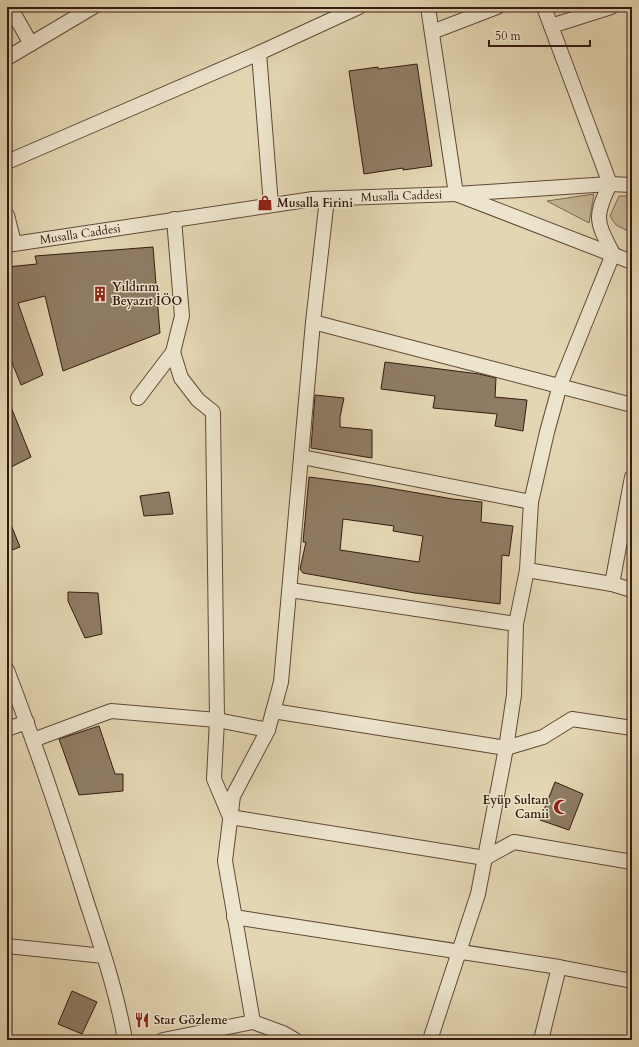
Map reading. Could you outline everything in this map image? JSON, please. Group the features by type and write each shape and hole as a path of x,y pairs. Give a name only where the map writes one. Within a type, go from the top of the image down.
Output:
{"street":[{"path":"10,7 31,44"},
{"path":"7,58 93,7"},
{"path":"7,162 259,53 359,7"},
{"path":"428,7 456,194 632,262"},
{"path":"432,32 496,7"},
{"path":"430,1040 478,894 485,858 506,748 514,695 516,624 527,570 531,502 547,432 560,385 613,254 598,224 601,204 610,184 544,7"},
{"path":"551,26 610,7"},
{"path":"259,53 271,205"},
{"name":"Musalla Caddesi","path":"11,244 271,205 327,199 456,194 610,184 632,185"},
{"path":"253,1022 224,861 233,796 268,730 281,682 313,322 327,199"},
{"path":"7,215 11,244"},
{"path":"138,398 173,352 182,316 174,219"},
{"path":"313,322 560,385 632,405"},
{"path":"173,352 181,378 198,400 213,412 217,720 214,779 230,817"},
{"path":"302,457 531,502"},
{"path":"612,584 632,477"},
{"path":"527,570 612,584 632,590"},
{"path":"290,590 516,624"},
{"path":"7,670 27,722 104,956 122,1022 125,1040"},
{"path":"33,740 111,711 217,720 268,730"},
{"path":"273,712 506,748 543,737 572,719 632,728"},
{"path":"7,729 27,722"},
{"path":"230,817 485,858 514,842 632,862"},
{"path":"234,917 559,967 632,981"},
{"path":"7,946 104,956"},
{"path":"541,1040 559,967"},
{"path":"163,1040 253,1022 284,1033 295,1040"}],"shaded area":[{"path":"594,194 589,223 547,201"},
{"path":"619,196 632,196 632,233 616,225 610,216"}],"building":[{"path":"417,64 432,166 403,170 403,168 364,174 349,71"},
{"name":"Yıldırım Beyazıt İÖO","path":"153,247 160,333 63,371 45,296 18,303 43,375 21,385 7,350 7,267 37,264 35,256"},
{"path":"385,362 479,374 496,378 495,397 527,400 523,431 495,426 497,414 433,408 435,396 381,389"},
{"path":"315,395 344,398 340,417 340,427 372,430 372,458 311,448"},
{"path":"7,397 31,457 7,469"},
{"path":"309,477 482,502 481,522 513,526 509,556 502,555 500,604 415,593 303,573 300,569 306,542 303,542","holes":["343,519 394,526 393,531 423,536 419,562 340,550"]},
{"path":"169,492 173,514 144,516 140,496"},
{"path":"7,515 20,547 7,552"},
{"path":"68,592 98,593 102,634 85,638 68,601"},
{"path":"99,726 115,774 123,774 123,791 79,795 59,739"},
{"name":"Eyüp Sultan Camii","path":"555,782 583,794 569,830 540,820"},
{"path":"72,991 97,1002 82,1034 58,1024"}],"place":[{"name":"Musalla Firini","path":"265,203"},
{"name":"Yıldırım Beyazıt İÖO","path":"100,294"},
{"name":"Eyüp Sultan Camii","path":"561,807"},
{"name":"Star Gözleme","path":"142,1020"}]}
